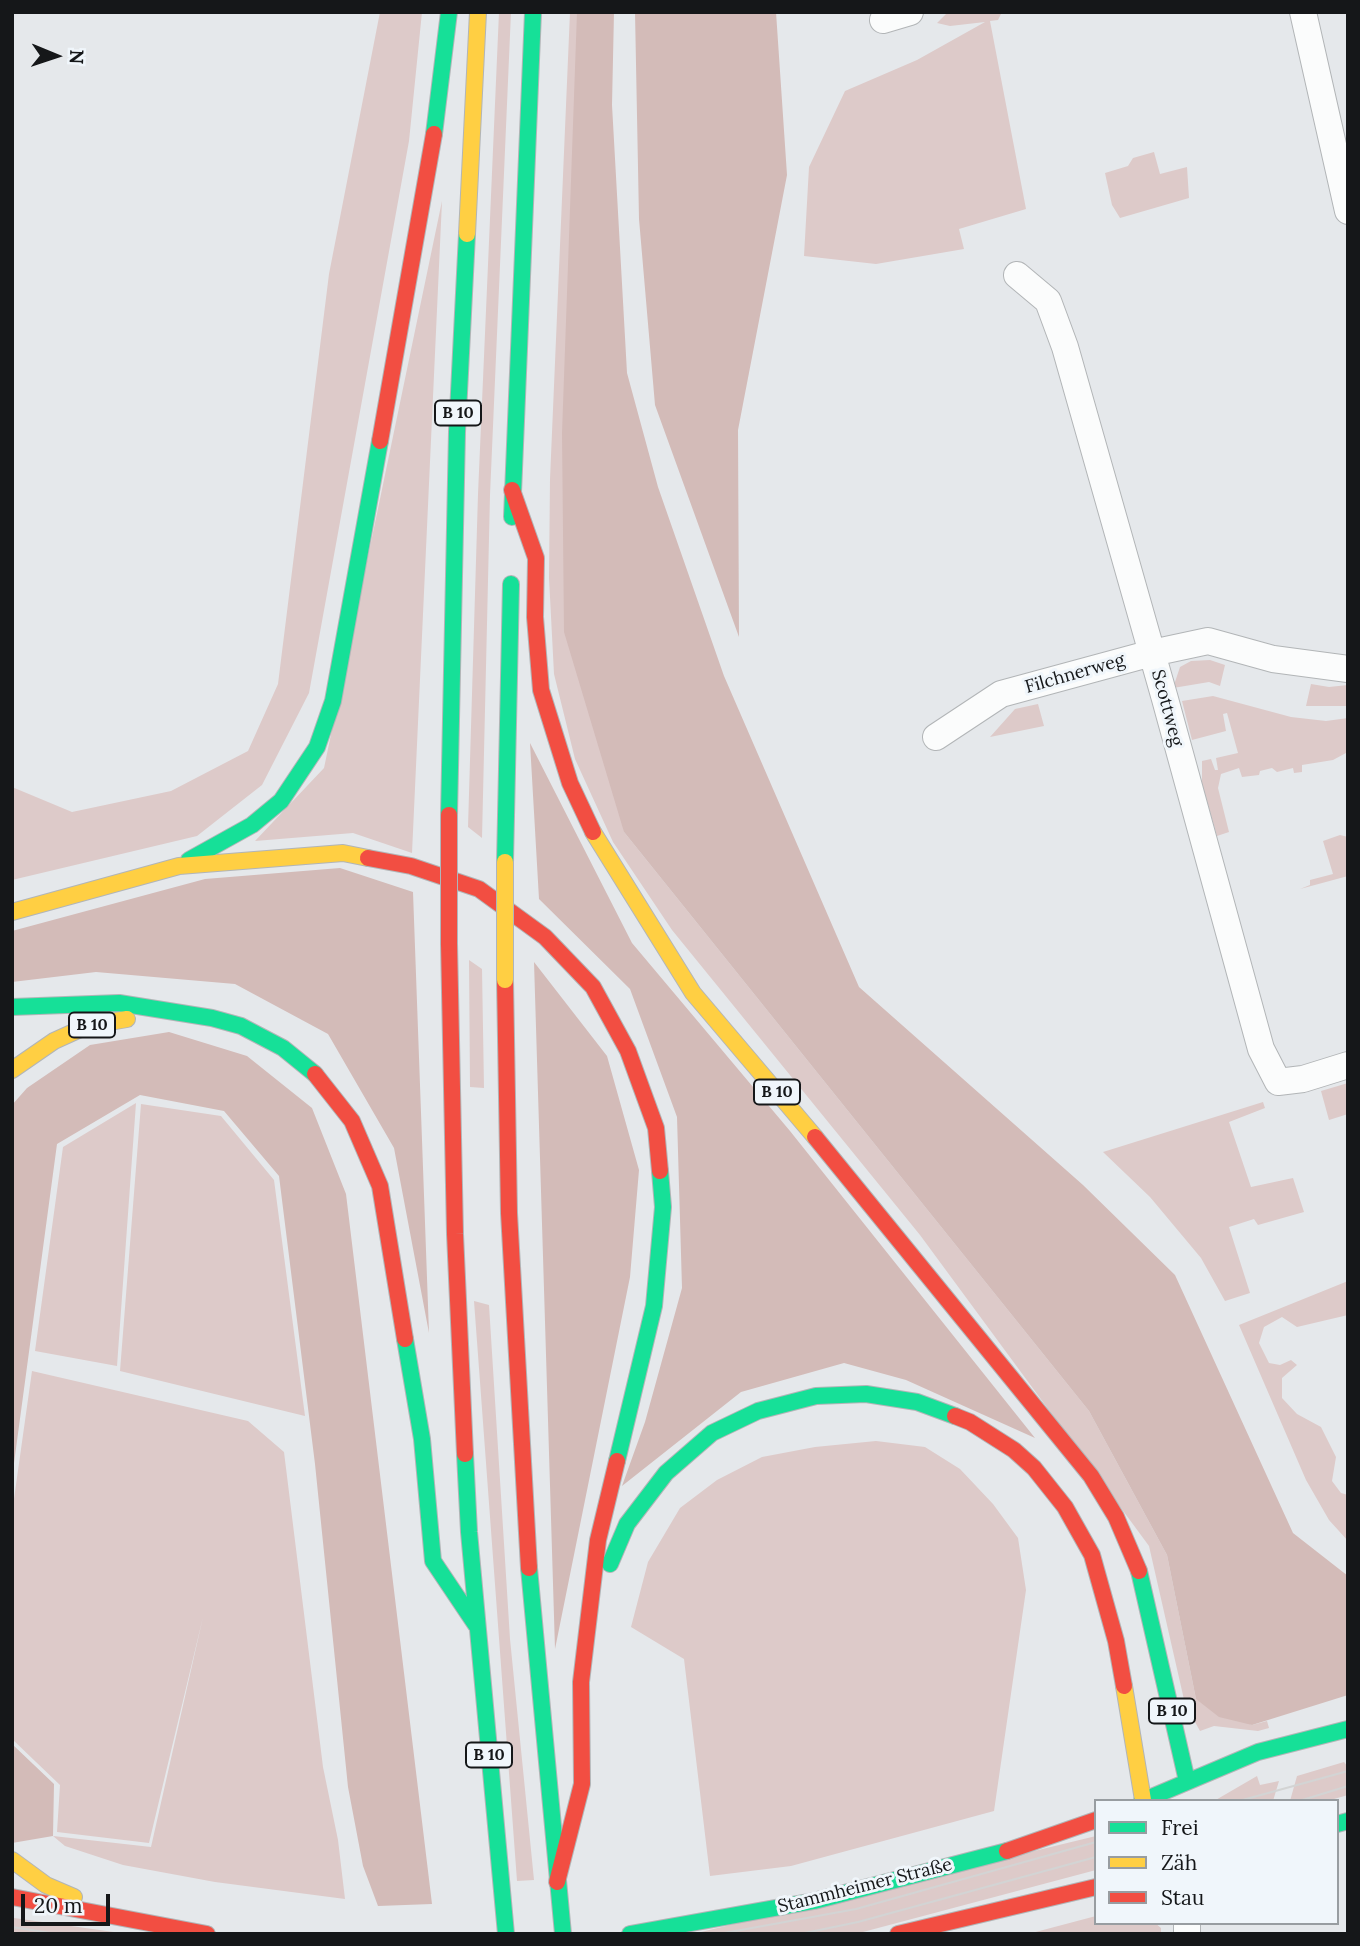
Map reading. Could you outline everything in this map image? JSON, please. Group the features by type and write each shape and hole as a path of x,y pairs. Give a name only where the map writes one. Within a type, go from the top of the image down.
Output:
{"main road":[{"path":"179,866 252,825 281,801 317,747 333,701 432,154 449,12"},
{"name":"B 10","path":"478,12 457,432 449,943 455,1234 469,1532 506,1934"},
{"name":"B 10","path":"511,542 533,12"},
{"name":"B 10","path":"512,490 536,558 536,617 541,690 570,783 594,835 693,993 833,1159 1091,1476 1116,1517 1142,1579 1187,1781"},
{"path":"511,568 505,862 509,1213 525,1520 563,1934"},
{"path":"12,912 179,866 343,853 411,866 479,889 545,937 593,987 628,1052 656,1128 663,1207 654,1306 598,1540 593,1604 581,1682 582,1784 557,1882"},
{"name":"B 10","path":"12,1007 119,1003 241,1026 283,1048 317,1076 352,1121 380,1186 392,1242 422,1439 433,1561 477,1626"},
{"name":"B 10","path":"12,1070 54,1041 87,1026 173,1013"},
{"path":"593,1604 627,1524 643,1500 688,1452 734,1421 787,1401 840,1394 892,1397 943,1410 971,1422 1014,1450 1052,1489 1082,1534 1101,1578 1116,1641 1143,1799"},
{"path":"1147,1799 1258,1752 1348,1729"},
{"path":"1187,1781 1187,1799"},
{"name":"Stammheimer Straße","path":"630,1934 814,1901 1008,1850 1094,1821"},
{"path":"12,1860 46,1885 120,1917"},
{"path":"898,1934 1094,1887"},
{"path":"12,1898 207,1934"}],"street":[{"path":"883,20 910,12"},
{"path":"1303,12 1348,211"},
{"name":"Scottweg","path":"1017,275 1048,302 1061,338 1152,653 1261,1049 1278,1082 1303,1079 1348,1065"},
{"name":"Filchnerweg","path":"936,737 1001,694 1152,653 1208,641 1273,659 1348,669"}],"shaded area":[{"path":"380,12 422,12 409,141 309,693 262,785 197,836 12,880 12,787 72,812 171,791 248,751 278,684 329,274"},
{"path":"499,12 511,12 490,495 482,838 468,827 478,494"},
{"path":"570,12 581,12 624,832 1089,1411 1167,1555 1196,1699 1252,1725 1267,1721 1269,1728 1258,1731 1214,1726 1200,1731 1185,1704 1149,1546 920,1235 672,930 613,842 575,759 554,674 549,578 550,479"},
{"path":"577,12 614,12 612,105 627,373 658,487 724,676 859,987 1083,1185 1175,1275 1293,1533 1348,1576 1348,1695 1252,1725 1219,1717 1196,1699 1167,1555 1089,1411 624,832 564,632 562,433"},
{"path":"635,12 776,12 787,175 738,430 739,637 655,405 639,219"},
{"path":"948,12 1002,12 998,20 990,21 1026,209 959,229 964,249 876,264 804,256 809,167 845,91 917,60 985,22 950,26 937,23"},
{"path":"1154,152 1160,174 1187,167 1189,198 1120,218 1112,205 1105,173 1128,166 1133,158"},
{"path":"442,201 412,853 353,833 255,841 324,768"},
{"path":"1210,660 1225,665 1220,686 1209,682 1173,688 1180,667 1191,661"},
{"path":"1311,684 1329,687 1348,685 1348,706 1306,706"},
{"path":"1213,696 1291,717 1326,721 1348,718 1348,757 1346,753 1333,760 1302,765 1302,772 1294,773 1293,768 1277,772 1272,768 1260,771 1259,775 1242,777 1239,768 1221,774 1218,788 1229,832 1217,836 1202,784 1202,761 1211,759 1215,770 1218,770 1216,758 1238,753 1227,713 1223,714 1226,731 1192,740 1182,701"},
{"path":"1038,704 1044,726 990,737 1015,709"},
{"path":"530,743 632,943 790,1131 1035,1438 906,1380 844,1363 741,1392 622,1486 645,1422 682,1288 677,1117 630,989 539,899"},
{"path":"1340,835 1348,837 1348,876 1300,889 1310,885 1310,880 1333,874 1323,841"},
{"path":"340,868 413,892 429,1333 394,1148 328,1034 235,984 96,972 12,982 12,931 205,879"},
{"path":"469,960 482,969 484,1088 470,1087"},
{"path":"534,962 607,1056 639,1170 630,1277 555,1649"},
{"path":"169,1032 247,1056 312,1108 346,1194 432,1904 378,1906 363,1866 348,1787 315,1464 279,1176 224,1111 140,1095 57,1144 12,1478 12,1105 27,1088 90,1045"},
{"path":"1348,1083 1348,1114 1329,1120 1321,1091"},
{"path":"1263,1102 1265,1108 1229,1122 1251,1187 1293,1178 1304,1212 1258,1225 1254,1219 1229,1227 1250,1293 1225,1301 1201,1258 1150,1197 1103,1152"},
{"path":"136,1103 117,1366 35,1351 63,1147"},
{"path":"141,1104 221,1116 274,1180 305,1416 120,1371"},
{"path":"1348,1281 1348,1315 1297,1327 1282,1317 1264,1327 1259,1343 1269,1363 1280,1365 1291,1360 1297,1365 1282,1378 1282,1398 1297,1414 1321,1427 1336,1457 1332,1481 1341,1493 1348,1495 1348,1541 1329,1520 1306,1480 1239,1325"},
{"path":"474,1301 489,1305 510,1639 534,1880 517,1881"},
{"path":"32,1371 248,1421 284,1452 323,1767 338,1840 345,1899 215,1882 123,1865 65,1846 53,1836 151,1847 203,1617 149,1843 57,1832 60,1785 12,1739 12,1513"},
{"path":"876,1441 925,1447 960,1469 993,1504 1018,1538 1026,1590 994,1811 791,1866 710,1876 684,1659 631,1627 648,1562 680,1508 717,1480 762,1457 815,1447"},
{"path":"12,1744 54,1784 53,1836 12,1843"},
{"path":"1344,1762 1348,1767 1348,1795 1334,1799 1291,1799 1297,1776"},
{"path":"1257,1776 1260,1785 1279,1781 1274,1799 1217,1799"},
{"path":"1094,1836 1094,1871 863,1932 693,1934"},
{"path":"1094,1917 1094,1925 1157,1925 1161,1928 1161,1934 1028,1934"},
{"path":"14,1918 128,1934 12,1934"}],"tram line":[{"path":"1246,1799 1348,1771"},
{"path":"1306,1799 1348,1786"},
{"path":"719,1934 856,1909 1094,1843"},
{"path":"800,1934 858,1922 1094,1858"},
{"path":"12,1927 57,1934"}],"traffic: fast":[{"path":"434,134 449,12"},
{"path":"512,517 533,12"},
{"path":"449,815 457,432 467,234"},
{"path":"189,860 252,825 281,801 317,747 333,701 380,441"},
{"path":"505,862 511,584"},
{"path":"12,1007 119,1003 212,1018 241,1026 283,1048 315,1074"},
{"path":"617,1461 654,1306 663,1207 660,1171"},
{"path":"405,1339 422,1439 433,1561 476,1625"},
{"path":"610,1564 627,1524 666,1473 712,1433 758,1411 816,1396 866,1394 917,1402 955,1416"},
{"path":"465,1454 469,1532 506,1934"},
{"path":"529,1568 563,1934"},
{"path":"1139,1571 1187,1781"},
{"path":"1147,1799 1258,1752 1348,1729"},
{"path":"1339,1823 1348,1821"},
{"path":"630,1934 814,1901 1007,1851"}],"traffic: slow":[{"path":"467,234 478,12"},
{"path":"593,832 693,993 815,1137"},
{"path":"12,912 179,866 343,853 368,858"},
{"path":"505,862 505,980"},
{"path":"12,1070 54,1041 87,1026 127,1019"},
{"path":"1124,1686 1143,1799"},
{"path":"12,1860 46,1885 74,1897"}],"traffic: jam":[{"path":"380,441 434,134"},
{"path":"512,490 536,558 535,617 541,690 570,783 593,832"},
{"path":"449,815 449,943"},
{"path":"368,858 411,866 479,889 545,937 593,987 628,1051 656,1128 660,1171"},
{"path":"449,943 455,1234 465,1454"},
{"path":"505,980 509,1213 529,1568"},
{"path":"315,1074 352,1121 380,1186 405,1339"},
{"path":"815,1137 1091,1476 1116,1517 1139,1571"},
{"path":"955,1416 970,1422 1014,1450 1034,1468 1065,1507 1092,1555 1116,1641 1124,1686"},
{"path":"557,1882 582,1784 581,1682 598,1540 617,1461"},
{"path":"1007,1851 1094,1821"},
{"path":"898,1934 1094,1887"},
{"path":"12,1897 207,1934"}]}
